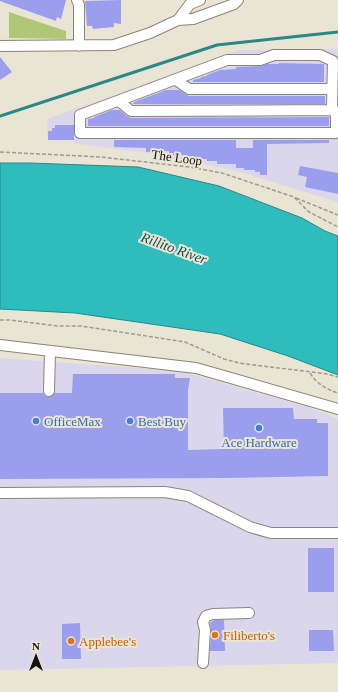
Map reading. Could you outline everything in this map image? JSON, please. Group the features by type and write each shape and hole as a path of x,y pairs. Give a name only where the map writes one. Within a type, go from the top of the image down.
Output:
{"street":[{"path":"76,0 78,5 79,46"},
{"path":"178,20 190,4 200,0"},
{"path":"203,0 201,3 205,9 213,12"},
{"path":"0,46 114,45 150,33 178,20 193,19 213,12 234,4 238,0"},
{"path":"274,55 320,55 333,61 332,107 336,115 336,133 80,133 80,115 176,80 226,60 260,60 274,55"},
{"path":"176,80 188,89 332,89"},
{"path":"119,101 131,111 334,110"},
{"path":"0,345 196,368 338,409"},
{"path":"50,351 50,391"},
{"path":"0,493 165,492 188,496 250,527 271,533 338,533"},
{"path":"204,663 205,630 203,622 206,616 213,614 249,613"}],"path":[{"name":"The Loop","path":"0,152 102,157 189,167 222,173 294,197 309,212 338,227"},
{"path":"294,197 338,215"},
{"path":"0,320 58,326 81,326 185,342 218,357 238,363 327,374 338,377"},
{"path":"310,373 321,386 338,393"}],"shaded area":[{"path":"338,49 338,202 237,171 153,154 74,143 74,140 48,140 47,119 239,50"},
{"path":"0,358 180,371 311,408 338,419 338,663 0,670"}],"green space":[{"path":"9,12 66,31 66,39 9,38"}],"water":[{"name":"Rillito River","path":"0,163 138,167 219,186 302,218 325,231 338,236 338,375 288,356 220,334 75,313 0,309"}],"building":[{"path":"0,0 66,0 61,19 57,17 56,21"},
{"path":"121,0 121,24 114,23 114,27 93,29 92,26 87,26 85,1"},
{"path":"0,57 12,72 0,80"},
{"path":"279,63 324,64 324,82 193,82 193,80 220,70"},
{"path":"166,90 179,90 189,96 325,96 325,104 133,104 134,102"},
{"path":"112,110 120,110 131,118 329,117 329,126 88,126 88,119"},
{"path":"55,125 74,125 74,140 48,140 48,131 52,131 52,128 55,128"},
{"path":"114,140 236,140 236,148 253,148 253,140 329,140 329,143 267,144 267,175 260,175 260,172 255,172 255,170 236,168 236,164 217,164 217,161 197,159 197,157 185,158 185,155 173,155 173,153 169,153 169,151 146,152 146,148 114,147"},
{"path":"300,166 338,173 338,194 305,187 307,177 298,175"},
{"path":"73,374 175,374 175,378 190,378 188,390 188,450 224,449 223,408 293,408 294,419 317,419 317,423 328,423 328,476 0,479 0,393 43,393 45,396 49,397 55,393 72,393"},
{"path":"308,548 334,548 334,592 308,592"},
{"name":"Filiberto's","path":"214,620 224,620 225,651 210,651 210,623"},
{"name":"Applebee's","path":"80,623 81,659 62,659 62,624"},
{"path":"309,630 333,630 334,651 309,651"}],"waterway":[{"path":"0,116 217,45 338,32"}],"place":[{"name":"OfficeMax","path":"36,421"},
{"name":"Best Buy","path":"130,421"},
{"name":"Ace Hardware","path":"259,428"},
{"name":"Filiberto's","path":"215,635"},
{"name":"Applebee's","path":"71,641"}]}
